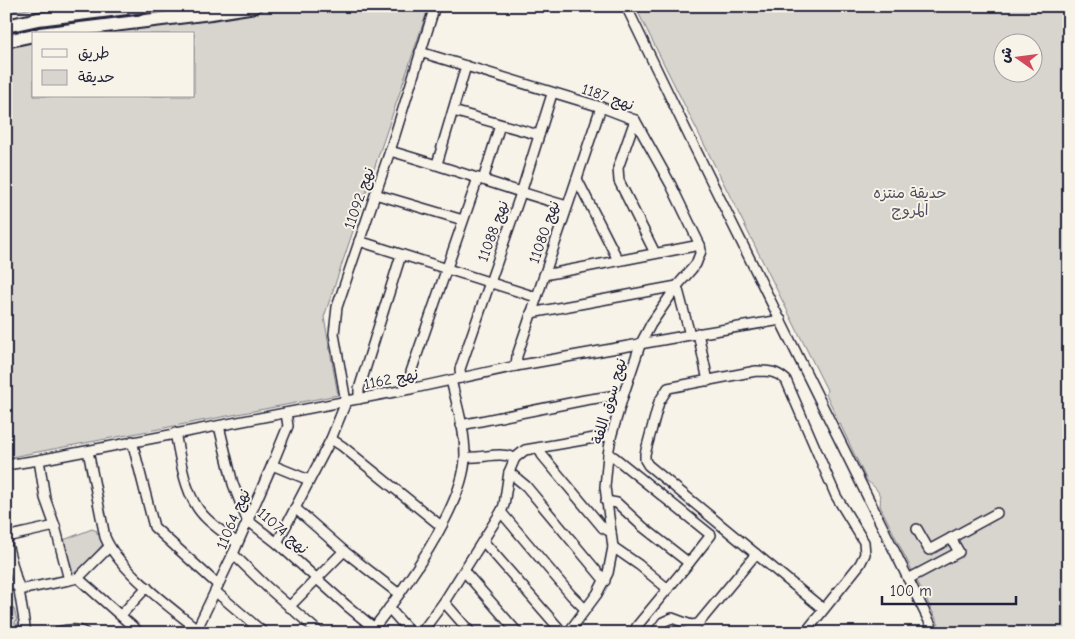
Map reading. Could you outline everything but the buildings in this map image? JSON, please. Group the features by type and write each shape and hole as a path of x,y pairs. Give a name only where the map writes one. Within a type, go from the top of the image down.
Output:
{"highway":[{"path":"6,26 38,19 143,6"},
{"path":"54,32 254,6"},
{"path":"6,41 32,34"}],"street":[{"name":"نهج 11092","path":"346,402 337,353 334,323 336,307 390,152 435,6"},
{"path":"626,6 935,633"},
{"path":"110,9 112,24"},
{"name":"نهج 1187","path":"420,52 635,120 671,185 700,245"},
{"path":"437,164 466,66"},
{"name":"نهج 11088","path":"461,378 460,369 522,193 552,94"},
{"name":"نهج 11080","path":"516,366 517,356 536,297 601,108"},
{"path":"453,111 539,136"},
{"path":"635,120 618,168 619,181 655,253"},
{"path":"410,389 412,372 446,268 500,125"},
{"path":"390,152 437,164 567,206"},
{"path":"577,179 618,260"},
{"path":"375,194 463,220"},
{"path":"359,241 536,297"},
{"path":"544,275 700,245 699,259 677,286 646,331 640,345"},
{"path":"359,399 359,389 401,255"},
{"path":"531,313 677,286"},
{"path":"677,286 708,382"},
{"name":"نهج 1162","path":"6,465 346,402 516,366 781,320"},
{"name":"نهج سوق اللفة","path":"568,633 605,581 608,573 613,547 605,487 608,455 623,396 640,345"},
{"path":"805,633 824,610 864,559 866,549 860,534 836,496 786,380 774,372 756,371 708,382 668,388 659,402 645,454 648,466 824,610"},
{"path":"372,630 420,563 441,526 462,477 465,458 461,425 451,380"},
{"path":"461,425 585,400 617,395 623,396"},
{"path":"277,543 331,439 346,402"},
{"name":"نهج 11064","path":"198,631 288,426 286,413"},
{"name":"نهج 11074","path":"219,426 233,484 246,520 277,543 372,630"},
{"path":"175,433 188,488 195,506 204,517 237,543"},
{"path":"421,633 444,602 501,512 504,505 508,472 515,458 525,450 606,436 611,438"},
{"path":"331,439 441,526"},
{"path":"132,441 154,527 264,633"},
{"path":"539,448 545,460 603,528 611,532"},
{"path":"88,451 105,537 109,546 130,572 198,631"},
{"path":"465,458 507,454 515,458"},
{"path":"608,455 614,457 711,535 634,633"},
{"path":"40,460 45,498 56,526 69,580"},
{"path":"272,465 309,480"},
{"path":"508,472 526,486 605,581"},
{"path":"606,501 616,503 689,564"},
{"path":"295,508 344,551 399,594"},
{"path":"501,512 585,608"},
{"path":"917,529 929,550 997,513"},
{"path":"26,633 18,587 6,538 56,526"},
{"path":"908,579 959,552 951,538"},
{"path":"483,541 563,633"},
{"path":"6,586 18,587 78,578 109,546"},
{"path":"613,547 668,589"},
{"path":"289,607 344,551"},
{"path":"233,554 289,607 320,633"},
{"path":"655,633 663,622 672,618 690,625 698,624 756,554"},
{"path":"464,570 518,633"},
{"path":"78,578 140,633"},
{"path":"121,615 147,587"},
{"path":"444,602 471,633"},
{"path":"389,608 411,633"},
{"path":"53,633 79,630 85,633"}],"green space":[{"path":"299,6 429,6 324,317 338,395 6,458 6,44 32,39 32,98 195,98 195,32 100,32"},
{"name":"حديقة منتزه المروج","path":"635,6 1069,6 1069,633 943,633 880,506 878,492 867,481 826,394 827,390"},
{"path":"92,529 100,535 103,544 77,575 71,579 61,541"},
{"path":"6,607 14,609 17,621 15,624 18,624 18,628 6,625"}],"tram line":[{"path":"6,12 53,6"}]}
